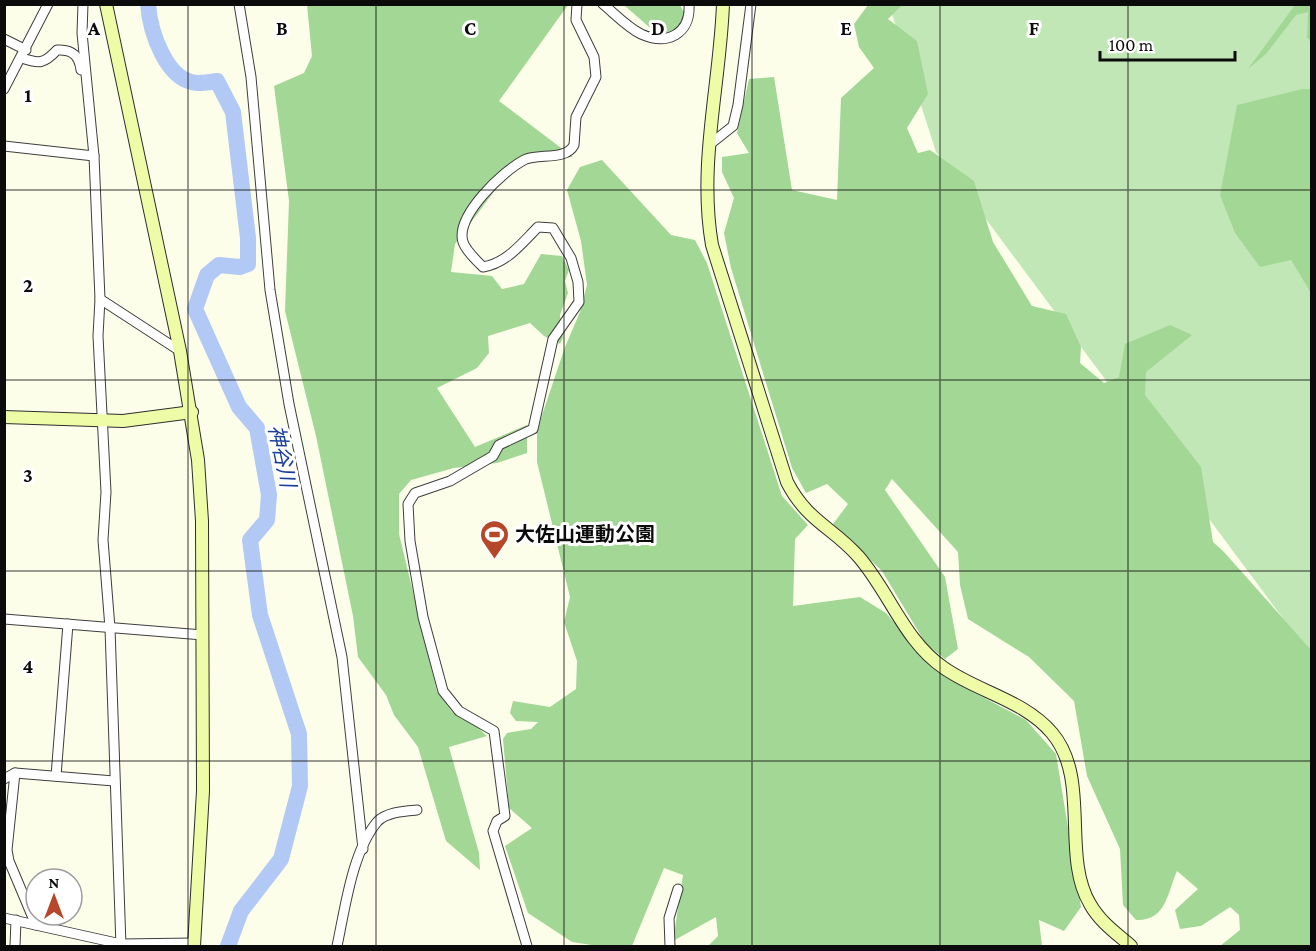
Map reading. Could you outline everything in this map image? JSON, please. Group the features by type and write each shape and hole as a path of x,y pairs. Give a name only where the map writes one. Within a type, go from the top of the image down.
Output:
{"street":[{"path":"5,84 24,54 48,4"},
{"path":"83,4 82,33 94,156 100,299 98,336 106,492 103,540 110,628 121,945"},
{"path":"44,927 121,945 194,945 203,791 203,635 202,521 192,412 106,4"},
{"path":"239,4 251,77 270,290 289,404 342,657 363,849"},
{"path":"527,946 493,831 497,821 505,816 494,731 459,711 443,691 423,617 410,541 408,504 415,493 450,481 493,456 499,445 533,429 554,339 579,302 578,282 571,258 554,228 538,227 506,258 495,265 483,267 463,242 462,230 468,214 486,191 512,167 526,159 565,153 574,145 576,117 596,77 594,57 576,20 577,4"},
{"path":"603,4 642,35 667,38 685,27 689,16 688,4"},
{"path":"723,4 709,145 707,217 712,245 787,482 794,496 809,514 857,555 877,579 920,646 944,668 1001,697 1037,719 1053,734 1065,755 1072,778 1080,874 1089,903 1101,920 1131,946"},
{"path":"709,145 733,126 751,4"},
{"path":"4,39 38,64 46,62 57,50 74,53 80,61 81,74 86,74"},
{"path":"4,146 94,156"},
{"path":"100,299 180,351"},
{"path":"4,417 123,421 192,412"},
{"path":"4,619 203,635"},
{"path":"56,776 68,624"},
{"path":"4,779 15,773 114,781"},
{"path":"15,773 7,850 9,861 24,897"},
{"path":"337,946 352,877 363,849 378,821 397,813 417,810"},
{"path":"670,946 669,918 678,889"},
{"path":"4,918 24,922"},
{"path":"15,946 16,920"}],"green space":[{"path":"307,5 568,5 499,101 573,157 532,160 507,174 455,244 451,272 492,276 502,289 524,284 541,254 562,256 569,270 565,281 568,293 560,315 563,338 560,344 544,336 530,323 488,336 489,353 477,368 437,388 475,447 527,425 527,453 497,463 454,468 411,480 399,494 399,534 437,691 452,712 476,726 487,736 449,747 479,853 480,870 446,841 418,747 394,715 386,695 358,657 353,616 316,436 285,311 289,201 274,86 304,73 312,56"},
{"path":"624,5 680,5 685,15 685,33 674,39 657,34"},
{"path":"868,5 902,5 888,19 917,41 928,94 907,128 918,153 930,150 974,181 993,242 1032,306 1066,314 1081,347 1080,363 1104,383 1119,377 1125,344 1170,325 1192,335 1146,372 1145,395 1201,467 1213,542 1311,650 1311,946 1220,946 1240,930 1239,915 1230,907 1201,926 1180,929 1175,910 1198,889 1177,871 1168,897 1160,911 1146,919 1136,920 1123,905 1120,849 1087,776 1074,701 1029,657 968,619 960,585 958,552 892,479 885,490 945,577 958,649 945,659 926,644 882,571 833,524 848,504 827,484 806,493 792,468 731,268 724,233 734,198 722,172 722,157 749,153 737,133 749,79 774,77 792,190 837,200 841,98 874,68 859,47 854,24"},
{"path":"889,5 1311,5 1311,656 936,152"},
{"path":"1295,5 1311,5 1311,43 1307,37 1308,12 1296,15 1266,54 1248,69"},
{"path":"1302,89 1312,89 1311,293 1291,260 1260,267 1235,233 1220,195 1237,105"},
{"path":"602,160 671,235 695,240 707,263 782,496 808,525 795,539 793,606 860,597 886,613 923,657 945,677 1026,720 1056,754 1081,907 1064,931 1039,920 1042,946 708,946 718,936 716,917 673,941 683,875 664,868 632,946 598,946 572,942 528,913 505,846 532,828 509,808 503,739 507,733 531,729 538,722 516,721 510,713 513,701 550,707 576,689 577,661 564,622 570,597 537,462 537,430 565,347 580,312 587,285 581,241 567,190 580,167"}],"waterway":[{"name":"神谷川","path":"148,4 156,41 169,65 187,80 198,83 217,81 233,112 248,238 248,264 240,267 219,265 207,275 195,309 239,407 257,428 269,495 267,520 250,540 260,615 299,734 300,786 281,859 241,911 228,946"}],"place":[{"name":"大佐山運動公園","path":"494,560"}]}
